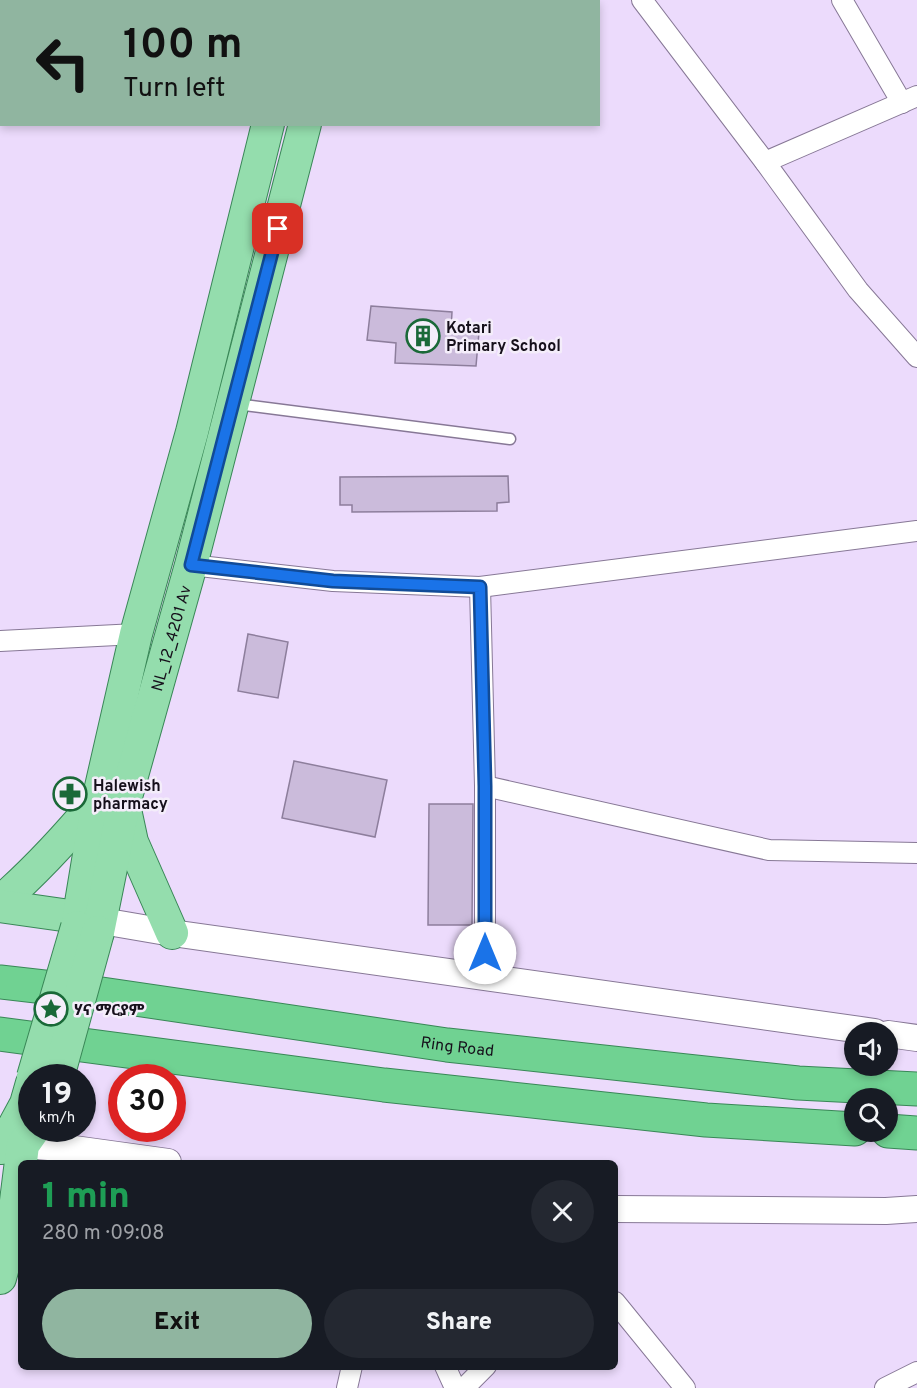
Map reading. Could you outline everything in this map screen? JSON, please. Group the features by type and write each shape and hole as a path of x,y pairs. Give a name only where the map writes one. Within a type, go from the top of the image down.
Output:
{"highway":[{"name":"Ring Road","path":"0,982 88,992 447,1045 798,1083 917,1089"},
{"path":"0,1034 384,1085 706,1120 844,1128"},
{"path":"898,1132 917,1133"}],"main road":[{"name":"NL_12_4201 Av","path":"111,802 136,634 192,432 268,126"},
{"name":"NL_12_4201 Av","path":"111,802 191,565 304,126"},
{"path":"0,902 111,802"},
{"path":"60,1064 89,925 111,802"},
{"path":"111,802 132,842 172,933"},
{"path":"0,906 89,925"},
{"path":"40,1064 89,925"},
{"path":"0,1278 12,1233 18,1138"}],"street":[{"path":"642,0 765,162 858,290 917,357"},
{"path":"765,162 909,100 842,0"},
{"path":"191,565 333,581 480,587 917,531"},
{"path":"480,587 485,786 485,977"},
{"path":"1,637 136,634"},
{"path":"485,786 769,850 917,854"},
{"path":"89,925 172,933 844,1028"},
{"path":"898,1035 917,1038"},
{"path":"60,1142 74,1149 154,1160"},
{"path":"618,1209 874,1211 917,1209"},
{"path":"618,1306 685,1388"},
{"path":"347,1388 351,1370"},
{"path":"447,1370 455,1388"},
{"path":"464,1388 482,1370"},
{"path":"885,1388 917,1372"}],"lane":[{"path":"232,404 510,439"}],"building":[{"name":"Kotari Primary School","path":"371,306 452,312 451,330 479,332 476,366 395,363 396,343 367,340"},
{"path":"508,476 509,502 497,503 497,511 352,512 352,505 340,505 340,477"},
{"path":"248,634 288,642 278,698 238,691"},
{"path":"294,761 387,780 375,837 282,818"},
{"path":"429,804 473,804 472,925 428,925"}],"place":[{"name":"Kotari Primary School","path":"423,336"},
{"name":"Halewish pharmacy","path":"70,794"},
{"name":"ሃና ማርያም","path":"51,1009"}],"route":[{"path":"278,229 191,565 333,581 480,587 485,786 485,953"}]}
